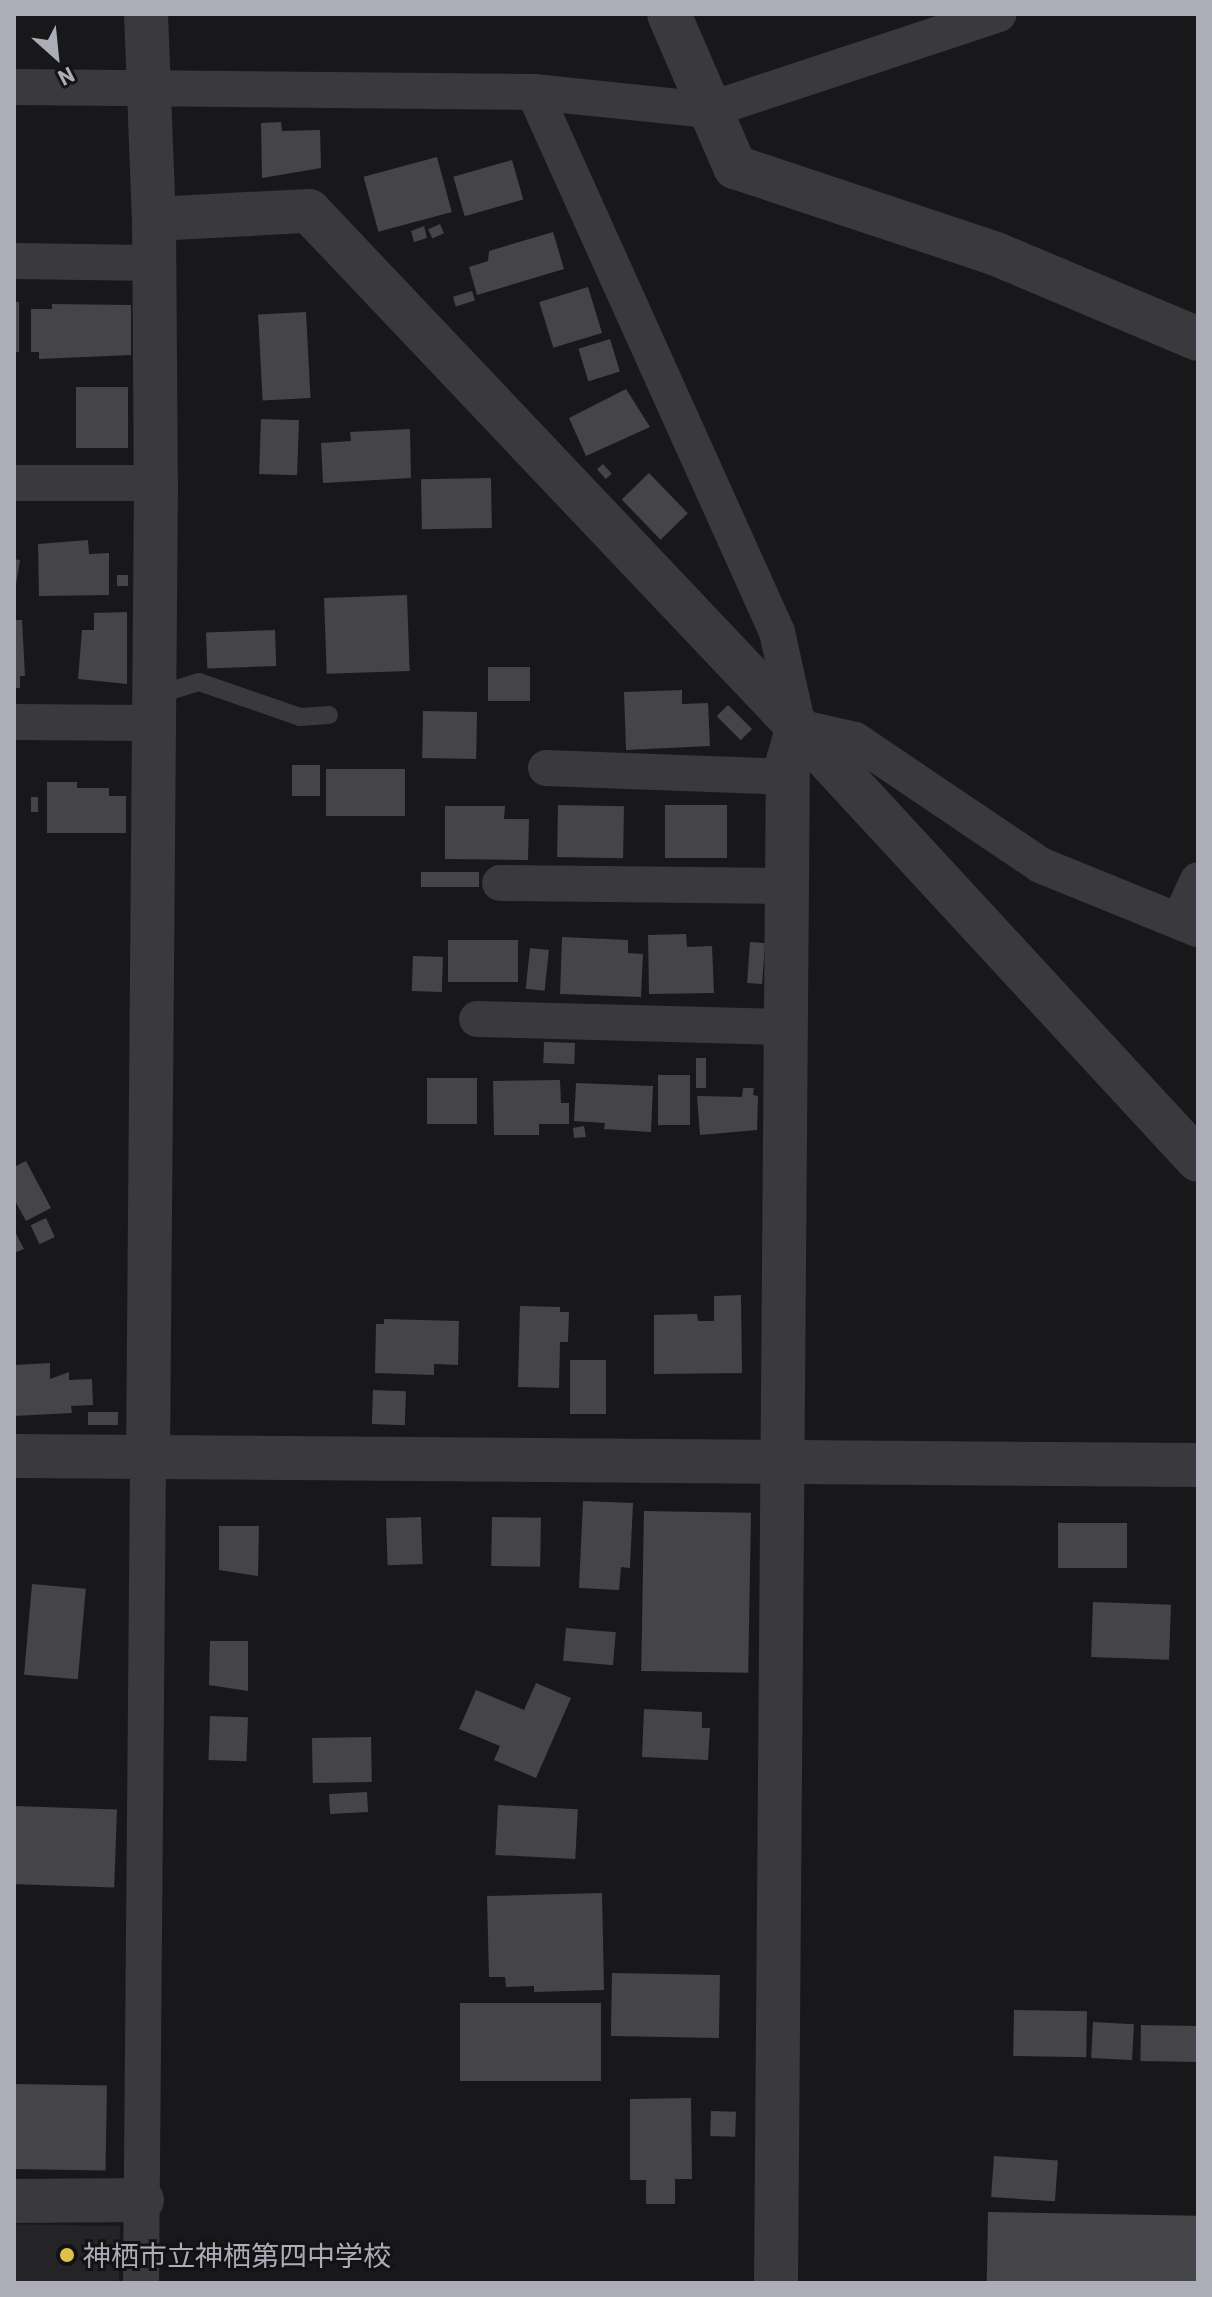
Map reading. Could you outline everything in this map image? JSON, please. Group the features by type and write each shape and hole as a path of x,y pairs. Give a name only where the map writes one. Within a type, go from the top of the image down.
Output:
{"street":[{"path":"141,2283 156,483 154,219 146,87 146,14"},
{"path":"669,14 735,167 996,254 1198,339"},
{"path":"14,87 534,92 709,110 999,14"},
{"path":"534,92 777,632 798,727 788,777 776,2283"},
{"path":"154,219 309,211 798,727 1198,1160"},
{"path":"14,261 152,263"},
{"path":"14,483 156,483"},
{"path":"14,722 154,710"},
{"path":"798,727 855,740 1040,865 1189,925 1198,880"},
{"path":"546,768 788,777"},
{"path":"500,883 787,886"},
{"path":"477,1019 786,1027"},
{"path":"14,1456 1198,1465"},
{"path":"14,2201 142,2200"}],"lane":[{"path":"154,710 199,682 300,717 329,715"}],"shaded area":[{"name":"神栖市立神栖第四中学校","path":"14,2224 120,2226 119,2283 14,2281"}],"building":[{"path":"281,122 282,131 320,130 321,168 262,178 261,123"},
{"path":"437,157 452,212 378,232 364,177"},
{"path":"512,160 523,199 465,216 453,177"},
{"path":"440,224 444,233 432,238 428,229"},
{"path":"424,226 427,238 414,242 411,231"},
{"path":"553,232 564,269 477,295 469,267 488,261 489,251"},
{"path":"588,287 602,333 553,348 539,302"},
{"path":"472,291 475,301 456,306 453,297"},
{"path":"14,302 19,302 19,352 14,352"},
{"path":"52,304 131,305 131,355 39,359 39,352 31,352 31,309 52,309"},
{"path":"306,312 311,398 263,400 258,315"},
{"path":"610,339 620,372 588,381 578,349"},
{"path":"76,387 128,387 128,448 76,448"},
{"path":"626,389 650,427 586,456 569,418"},
{"path":"261,419 299,420 297,475 259,474"},
{"path":"410,429 411,478 323,483 321,443 351,441 350,432"},
{"path":"603,464 612,474 606,479 597,469"},
{"path":"649,473 688,513 661,540 622,499"},
{"path":"491,478 492,528 422,529 421,479"},
{"path":"88,540 89,554 109,553 109,595 39,596 38,544"},
{"path":"14,559 20,560 14,597"},
{"path":"117,575 128,575 128,586 117,586"},
{"path":"407,595 410,671 327,674 324,598"},
{"path":"127,612 127,684 78,679 82,630 94,630 94,613"},
{"path":"14,620 22,620 25,676 20,676 20,688 14,688"},
{"path":"275,630 276,666 207,668 206,632"},
{"path":"488,667 530,667 530,701 488,701"},
{"path":"682,690 682,704 708,703 710,746 626,750 624,692"},
{"path":"728,705 752,729 741,740 717,716"},
{"path":"423,711 477,712 476,759 422,758"},
{"path":"292,765 320,765 320,796 292,796"},
{"path":"326,769 405,769 405,816 326,816"},
{"path":"47,782 77,782 77,788 109,788 109,796 126,796 126,833 47,833"},
{"path":"31,797 38,797 38,812 31,812"},
{"path":"558,805 624,806 623,858 557,857"},
{"path":"665,805 727,805 727,858 665,858"},
{"path":"445,806 505,806 504,819 529,819 528,860 445,859"},
{"path":"421,872 479,872 479,887 421,887"},
{"path":"686,934 687,947 712,946 714,993 649,994 648,935"},
{"path":"562,937 628,940 628,953 643,954 641,997 560,994"},
{"path":"448,940 518,940 518,982 448,982"},
{"path":"750,942 765,943 762,984 747,983"},
{"path":"530,948 549,950 545,991 526,989"},
{"path":"413,956 443,957 442,992 412,991"},
{"path":"544,1042 575,1043 574,1064 543,1063"},
{"path":"696,1058 706,1058 706,1088 696,1088"},
{"path":"658,1075 690,1075 690,1125 658,1125"},
{"path":"427,1078 477,1078 477,1124 427,1124"},
{"path":"560,1080 561,1103 569,1103 569,1124 539,1124 539,1135 494,1135 493,1081"},
{"path":"576,1083 653,1086 651,1132 604,1129 605,1123 574,1121"},
{"path":"743,1088 754,1088 753,1095 758,1096 757,1130 700,1135 697,1096 742,1097"},
{"path":"584,1126 586,1137 574,1138 573,1128"},
{"path":"26,1161 51,1208 26,1221 14,1199 14,1167"},
{"path":"46,1218 55,1237 39,1244 31,1225"},
{"path":"14,1230 24,1249 14,1253"},
{"path":"741,1295 742,1373 654,1374 654,1315 697,1314 698,1321 714,1321 714,1296"},
{"path":"520,1306 560,1307 560,1312 569,1312 568,1342 560,1342 559,1388 518,1387"},
{"path":"384,1319 459,1321 458,1365 434,1364 434,1375 375,1373 376,1324 384,1324"},
{"path":"570,1360 606,1360 606,1414 570,1414"},
{"path":"50,1363 50,1379 69,1372 69,1380 92,1379 93,1405 71,1406 72,1413 14,1416 14,1365"},
{"path":"373,1390 406,1391 405,1425 372,1424"},
{"path":"88,1412 118,1412 118,1425 88,1425"},
{"path":"583,1501 633,1503 630,1568 621,1567 619,1590 579,1588"},
{"path":"644,1511 751,1513 748,1673 641,1671"},
{"path":"421,1517 423,1564 388,1565 386,1518"},
{"path":"492,1517 541,1518 540,1567 491,1566"},
{"path":"1058,1523 1127,1523 1127,1568 1058,1568"},
{"path":"219,1526 259,1526 258,1576 219,1570"},
{"path":"32,1584 86,1589 78,1679 24,1675"},
{"path":"1093,1602 1171,1605 1169,1660 1091,1657"},
{"path":"566,1628 616,1632 613,1665 563,1661"},
{"path":"210,1641 248,1641 248,1691 209,1685"},
{"path":"536,1683 571,1698 536,1778 494,1760 500,1746 459,1729 476,1690 524,1710"},
{"path":"644,1709 702,1712 702,1728 710,1728 708,1760 642,1757"},
{"path":"210,1716 248,1717 246,1761 208,1760"},
{"path":"371,1737 372,1782 313,1783 312,1738"},
{"path":"367,1792 368,1812 330,1814 329,1794"},
{"path":"498,1805 578,1809 575,1859 495,1855"},
{"path":"14,1806 117,1810 114,1888 14,1884"},
{"path":"602,1893 604,1990 534,1992 534,1986 506,1987 505,1977 489,1977 487,1896"},
{"path":"612,1973 720,1975 719,2038 611,2036"},
{"path":"460,2003 601,2003 601,2081 460,2081"},
{"path":"1014,2010 1087,2011 1086,2057 1013,2056"},
{"path":"1093,2022 1134,2024 1132,2060 1091,2058"},
{"path":"1141,2025 1198,2026 1197,2062 1140,2061"},
{"path":"14,2084 107,2086 106,2171 14,2169"},
{"path":"691,2098 692,2179 675,2179 675,2204 646,2204 646,2180 630,2180 630,2099"},
{"path":"711,2111 736,2112 735,2137 710,2136"},
{"path":"994,2156 1058,2160 1055,2201 991,2197"},
{"path":"988,2212 1198,2216 1197,2283 987,2283"}],"place":[{"name":"神栖市立神栖第四中学校","path":"67,2255"}]}
